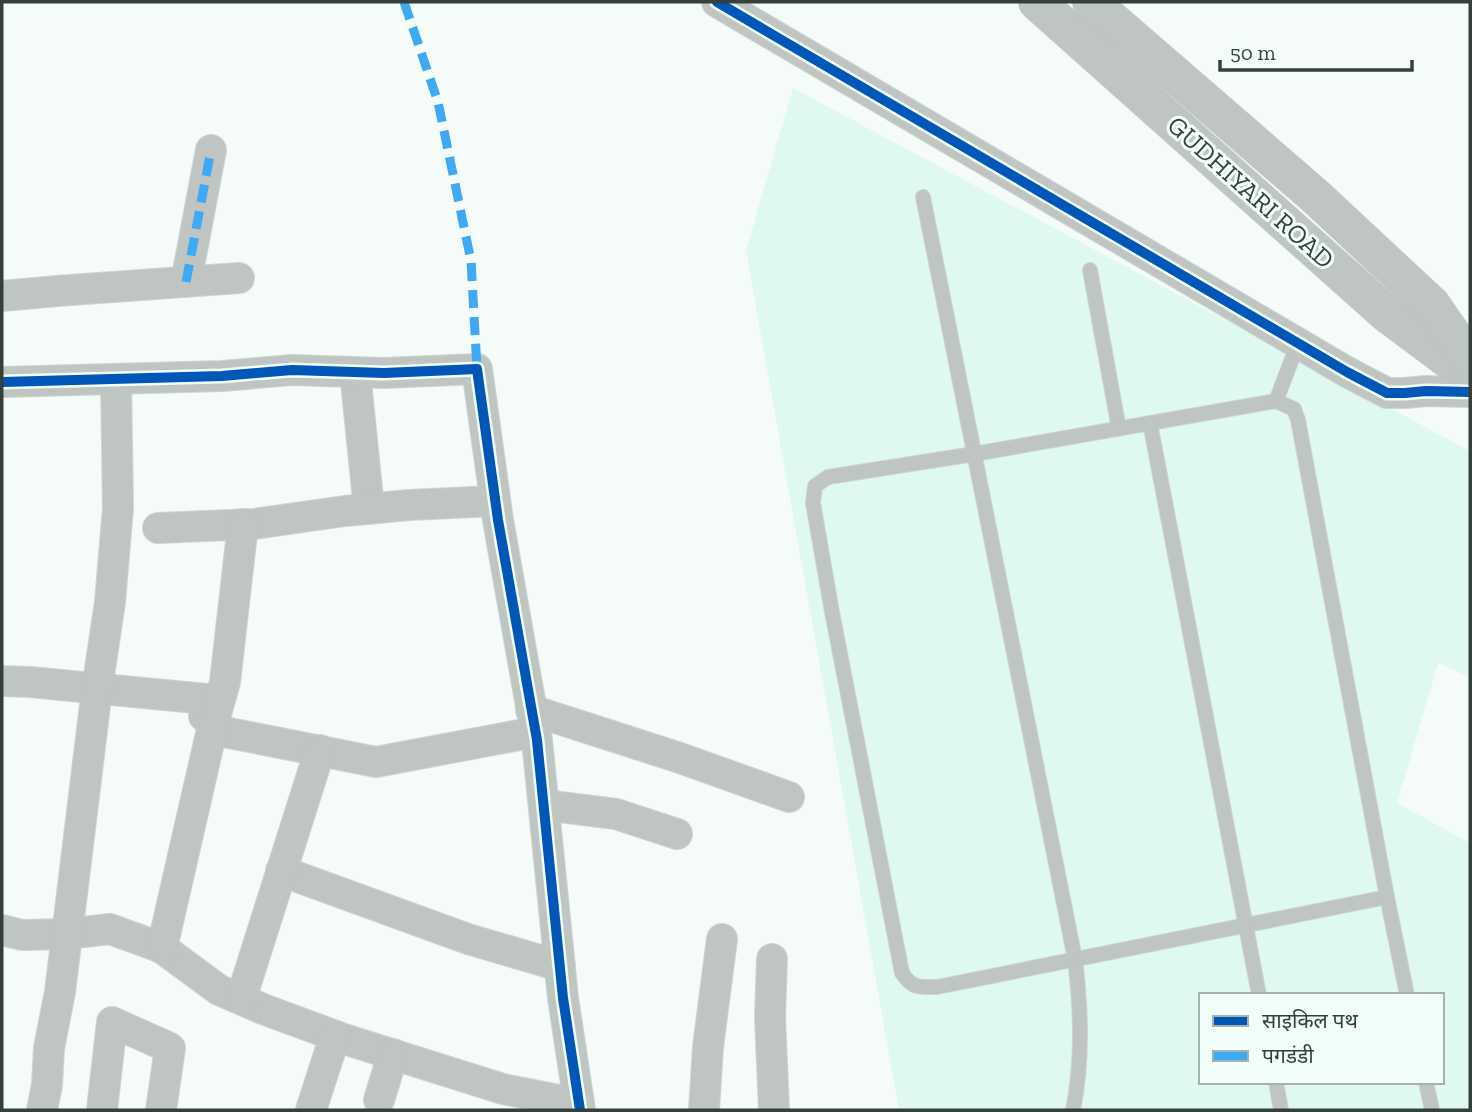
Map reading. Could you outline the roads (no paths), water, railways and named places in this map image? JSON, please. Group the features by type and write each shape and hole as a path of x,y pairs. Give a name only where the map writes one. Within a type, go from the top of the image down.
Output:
{"street":[{"path":"716,2 1387,393 1470,392"},
{"name":"GUDHIYARI ROAD","path":"1037,2 1387,314 1470,376"},
{"name":"GUDHIYARI ROAD","path":"1091,2 1315,196 1423,296 1470,360"},
{"path":"186,282 211,150"},
{"path":"2,296 239,278"},
{"path":"2,382 222,376 292,370 384,373 477,369 495,501 533,721 560,966 579,1107 503,1089 335,1036 219,990 162,948 110,929 22,935 2,930"},
{"path":"355,372 369,509"},
{"path":"42,1110 47,1085 49,1048 60,992 110,602 118,508 116,380"},
{"path":"158,528 243,524 409,505 495,501"},
{"path":"162,948 225,682 243,524"},
{"path":"2,681 206,699 204,716 219,731 376,762 533,721 680,758 789,797"},
{"path":"241,999 320,750"},
{"path":"544,806 615,814 677,834"},
{"path":"281,871 468,939 560,966"},
{"path":"704,1110 708,1047 722,939"},
{"path":"772,959 774,1110"},
{"path":"102,1110 112,1022 170,1048 161,1110"},
{"path":"311,1110 335,1036"},
{"path":"379,1100 393,1054"}],"lane":[{"path":"923,197 1076,959 1081,1038 1073,1110"},
{"path":"1090,270 1119,429"},
{"path":"1276,401 1298,343"},
{"path":"1387,897 937,987 909,984 902,973 829,598 813,503 815,486 828,477 1276,401 1294,409 1407,993"},
{"path":"1150,423 1259,993"},
{"path":"1276,1084 1281,1110"},
{"path":"1426,1084 1432,1110"}]}
